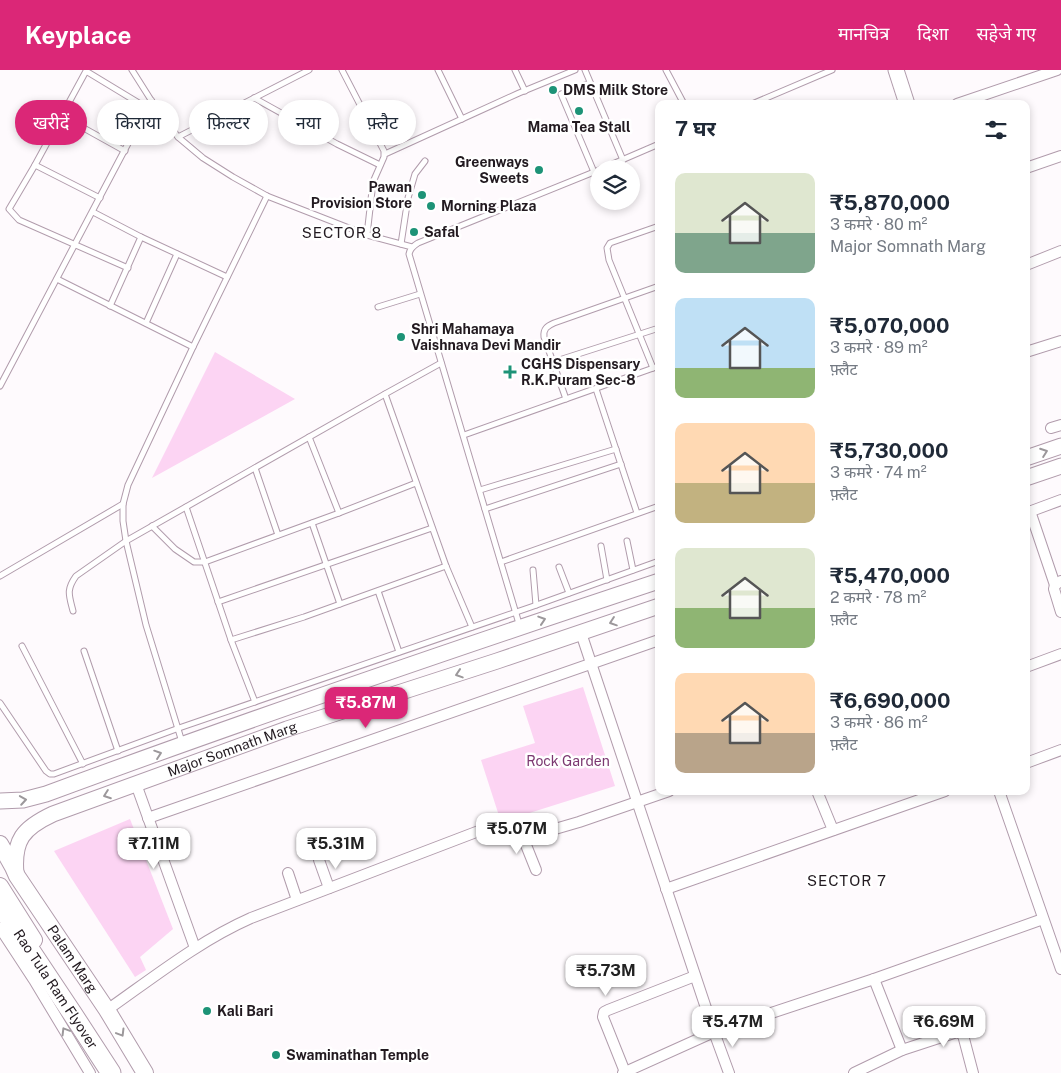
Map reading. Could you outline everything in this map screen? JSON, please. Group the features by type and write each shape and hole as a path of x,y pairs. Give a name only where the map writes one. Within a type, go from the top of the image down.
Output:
{"highway":[{"name":"Rao Tula Ram Flyover","path":"0,905 111,1073"}],"main road":[{"name":"Palam Marg","path":"0,844 17,876 107,1010 145,1073"},
{"name":"Palam Marg","path":"0,886 118,1073"}],"street":[{"path":"896,70 906,100"},
{"path":"969,100 1057,70"},
{"path":"1030,167 1061,156"},
{"path":"1030,263 1061,251"},
{"path":"1030,351 1061,341"},
{"path":"1051,428 1061,424"},
{"path":"1030,457 1061,446"},
{"path":"1030,473 1061,466"},
{"path":"1030,511 1061,500"},
{"path":"1030,517 1058,583 1054,593 1061,612"},
{"name":"Major Somnath Marg","path":"0,801 23,800 46,794 520,627 655,582"},
{"name":"Major Somnath Marg","path":"17,876 15,860 18,845 26,831 37,822 53,814 286,730 497,662 655,607"},
{"path":"581,632 729,1073"},
{"path":"148,818 655,641"},
{"path":"1030,666 1061,654"},
{"path":"1030,762 1061,750"},
{"path":"136,784 195,948"},
{"path":"46,794 53,814"},
{"path":"107,1010 195,948 230,927 297,900 474,832 496,827 533,832 555,829 658,795"},
{"path":"819,795 833,830"},
{"path":"666,889 934,795"},
{"path":"1000,795 1043,919 1057,944 1061,969"},
{"path":"520,830 536,870"},
{"path":"319,860 329,888"},
{"path":"288,873 297,900"},
{"path":"696,976 604,1012 603,1017 624,1072 714,1032 874,979 1043,919"},
{"path":"0,928 90,1073"},
{"path":"874,979 902,1050"},
{"path":"854,1073 902,1050 957,1032 962,1035 973,1073"}],"lane":[{"path":"70,100 86,70 134,100"},
{"path":"132,70 152,100"},
{"path":"179,136 309,70"},
{"path":"342,70 385,154"},
{"path":"438,70 462,119"},
{"path":"515,70 525,91"},
{"path":"367,235 374,182 385,154 574,70"},
{"path":"585,70 622,160 655,146"},
{"path":"666,70 682,100"},
{"path":"761,100 832,70"},
{"path":"590,83 562,94 593,160"},
{"path":"254,98 337,144 380,165"},
{"path":"87,130 125,151"},
{"path":"179,138 203,158 267,196 367,235 412,247"},
{"path":"46,145 9,209 19,220 128,268"},
{"path":"0,386 128,145"},
{"path":"401,244 408,198 414,174 425,161"},
{"path":"35,165 100,198"},
{"path":"520,627 464,435 420,294 410,258 410,250 418,243 590,173"},
{"path":"183,745 146,625 126,541 123,504 128,485 267,196"},
{"path":"93,212 227,277"},
{"path":"655,227 610,243 607,248 609,260 655,365"},
{"path":"110,306 142,237"},
{"path":"146,323 177,254"},
{"path":"57,279 193,347"},
{"path":"566,399 544,337 544,330 554,323 655,287"},
{"path":"378,307 420,294"},
{"path":"553,362 655,329"},
{"path":"73,611 69,594 70,584 76,576 126,541 441,364"},
{"path":"464,435 655,367"},
{"path":"596,389 637,513"},
{"path":"385,394 446,566 472,627"},
{"path":"309,437 339,513"},
{"path":"480,490 616,449"},
{"path":"485,509 621,464"},
{"path":"255,468 278,535"},
{"path":"152,526 175,549 194,562 205,562 416,483"},
{"path":"0,576 123,504"},
{"path":"186,507 231,640 255,702"},
{"path":"501,562 655,507"},
{"path":"312,523 340,604"},
{"path":"218,602 432,528"},
{"path":"626,541 633,570"},
{"path":"601,546 607,580"},
{"path":"0,702 47,773 54,774 179,728 655,562"},
{"path":"231,640 304,617 446,566"},
{"path":"559,567 569,593"},
{"path":"533,570 536,605"},
{"path":"378,590 399,652"},
{"path":"22,646 83,764"},
{"path":"84,651 118,751"}],"green space":[{"path":"215,352 295,399 152,478"},
{"name":"Rock Garden","path":"583,687 615,786 501,822 481,760 535,743 523,706"},
{"path":"130,819 173,929 140,957 146,970 135,977 54,851"}],"place":[{"name":"DMS Milk Store","path":"553,90"},
{"name":"Mama Tea Stall","path":"579,111"},
{"name":"Greenways Sweets","path":"539,170"},
{"name":"Pawan Provision Store","path":"422,195"},
{"name":"Morning Plaza","path":"431,206"},
{"name":"Safal","path":"414,232"},
{"name":"Shri Mahamaya Vaishnava Devi Mandir","path":"401,337"},
{"name":"CGHS Dispensary R.K.Puram Sec-8","path":"510,372"},
{"name":"Kali Bari","path":"207,1011"},
{"name":"Swaminathan Temple","path":"276,1055"}],"district":[{"name":"SECTOR 8","path":"342,232"},
{"name":"SECTOR 7","path":"847,880"}]}
